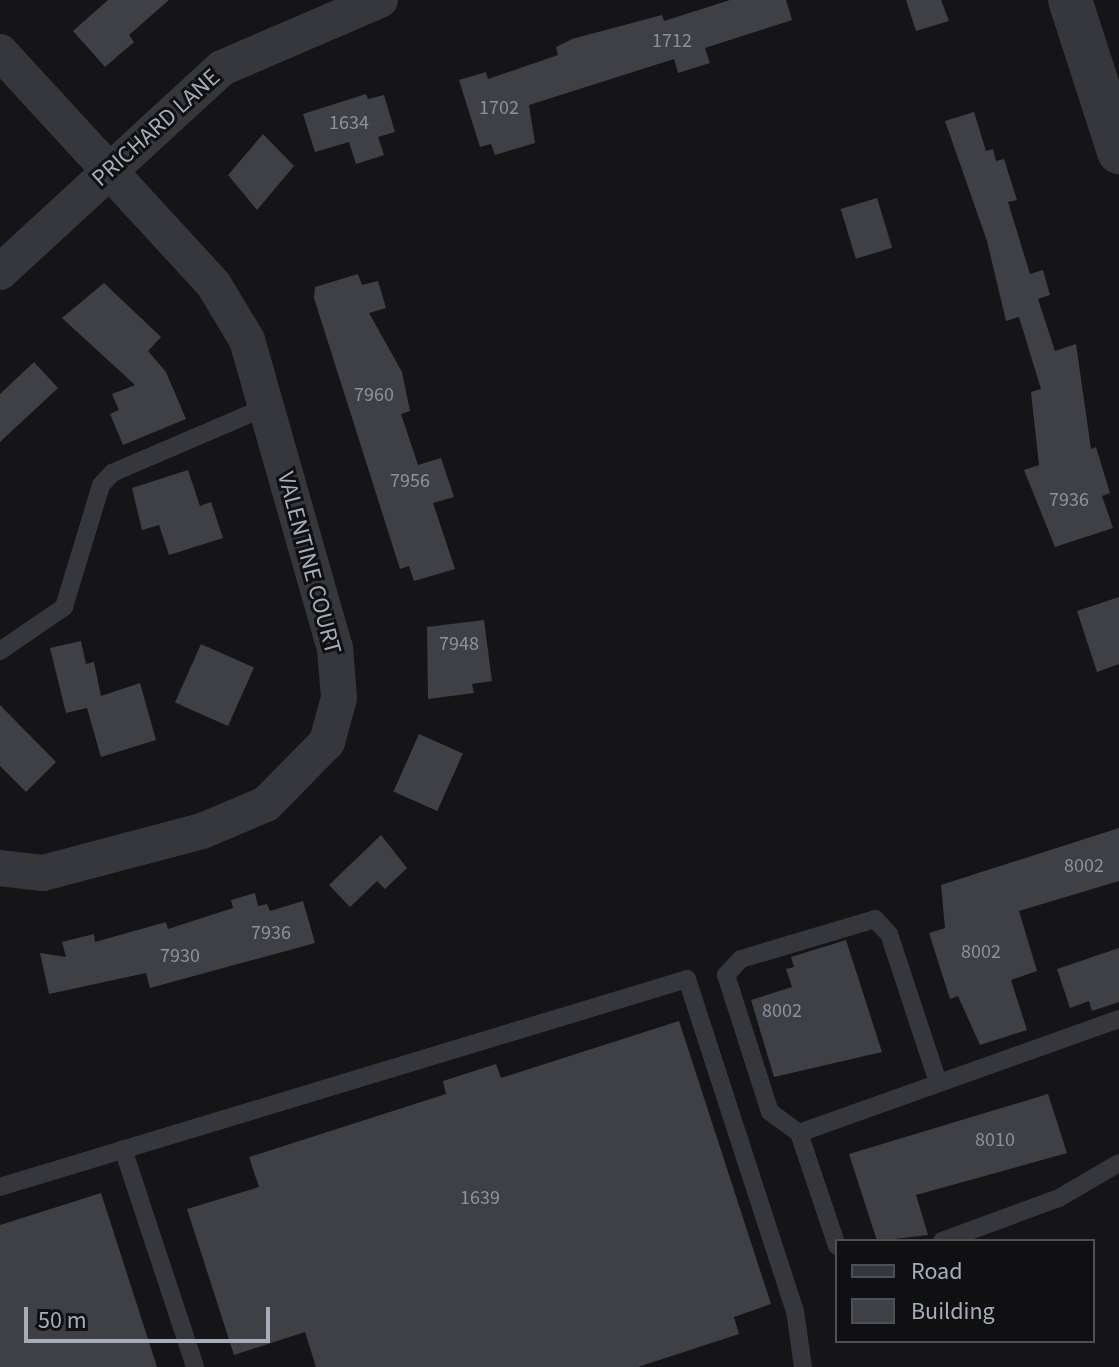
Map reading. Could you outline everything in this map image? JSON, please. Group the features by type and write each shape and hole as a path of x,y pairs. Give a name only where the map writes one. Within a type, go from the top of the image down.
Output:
{"street":[{"path":"1070,0 1119,152"},
{"name":"PRICHARD LANE","path":"0,272 222,68 367,2"},
{"name":"VALENTINE COURT","path":"0,52 214,285 247,340 335,648 339,698 327,742 266,804 202,831 43,873 0,868"}],"lane":[{"path":"0,651 64,607 101,485 112,473 266,407"},
{"path":"835,1240 799,1133 770,1112 726,975 741,959 875,919 889,934 937,1079"},
{"path":"0,1187 687,979 795,1311 803,1367"},
{"path":"799,1133 937,1079 1119,1019"},
{"path":"123,1149 195,1367"},
{"path":"947,1239 1059,1198 1119,1163"}],"building":[{"path":"108,0 169,0 129,35 134,42 105,67 73,31"},
{"path":"730,0 786,0 792,20 705,48 710,63 678,73 674,59 529,105 535,143 495,155 491,144 480,147 459,80 486,72 488,79 558,55 556,47 572,39 662,15 664,21"},
{"path":"906,0 941,0 949,21 916,31"},
{"path":"366,94 368,99 384,95 395,132 378,137 384,155 356,164 349,142 315,152 303,114"},
{"path":"974,112 986,151 993,149 996,161 1004,159 1017,200 1008,202 1030,274 1043,270 1050,295 1038,299 1055,351 1076,344 1091,449 1096,447 1110,493 1102,496 1113,528 1055,547 1024,470 1039,465 1031,392 1041,389 1019,317 1006,321 987,241 945,121"},
{"path":"263,134 294,166 257,210 228,175"},
{"path":"877,198 892,248 856,259 841,209"},
{"path":"358,274 362,285 378,281 386,308 369,313 402,372 410,411 401,414 418,465 441,458 454,497 433,503 455,569 414,581 409,566 400,569 314,298 315,287"},
{"path":"104,283 161,337 148,351 166,372 186,419 123,445 110,414 119,410 112,394 135,385 62,318"},
{"path":"34,362 58,388 0,442 0,394"},
{"path":"188,470 200,506 211,502 223,538 169,555 159,525 142,530 132,488"},
{"path":"1119,597 1119,664 1097,672 1077,611"},
{"path":"484,620 492,681 472,684 474,693 428,699 427,627"},
{"path":"81,641 86,664 94,662 101,696 140,683 156,740 101,757 87,708 66,713 50,648"},
{"path":"201,644 254,668 228,726 175,702"},
{"path":"0,705 56,762 26,792 0,766"},
{"path":"419,734 463,754 437,811 393,792"},
{"path":"1119,828 1119,881 1019,911 1037,971 1011,980 1027,1030 980,1045 958,996 950,999 929,933 945,928 941,885"},
{"path":"381,835 407,868 385,889 377,881 350,907 329,885"},
{"path":"255,893 258,906 267,904 270,911 303,901 315,943 150,988 146,973 49,994 40,953 66,957 62,942 94,934 95,942 166,922 168,929 233,908 231,900"},
{"path":"846,940 882,1052 774,1077 751,1000 792,987 786,969 794,967 791,957"},
{"path":"1119,948 1119,1002 1092,1011 1089,1001 1070,1008 1057,969"},
{"path":"679,1021 771,1304 734,1317 739,1334 638,1367 316,1367 305,1332 234,1355 187,1209 259,1187 249,1157 446,1094 443,1081 496,1064 501,1078"},
{"path":"1048,1094 1067,1153 916,1195 928,1235 894,1239 876,1239 849,1154"},
{"path":"101,1193 157,1367 0,1367 0,1225"}]}
